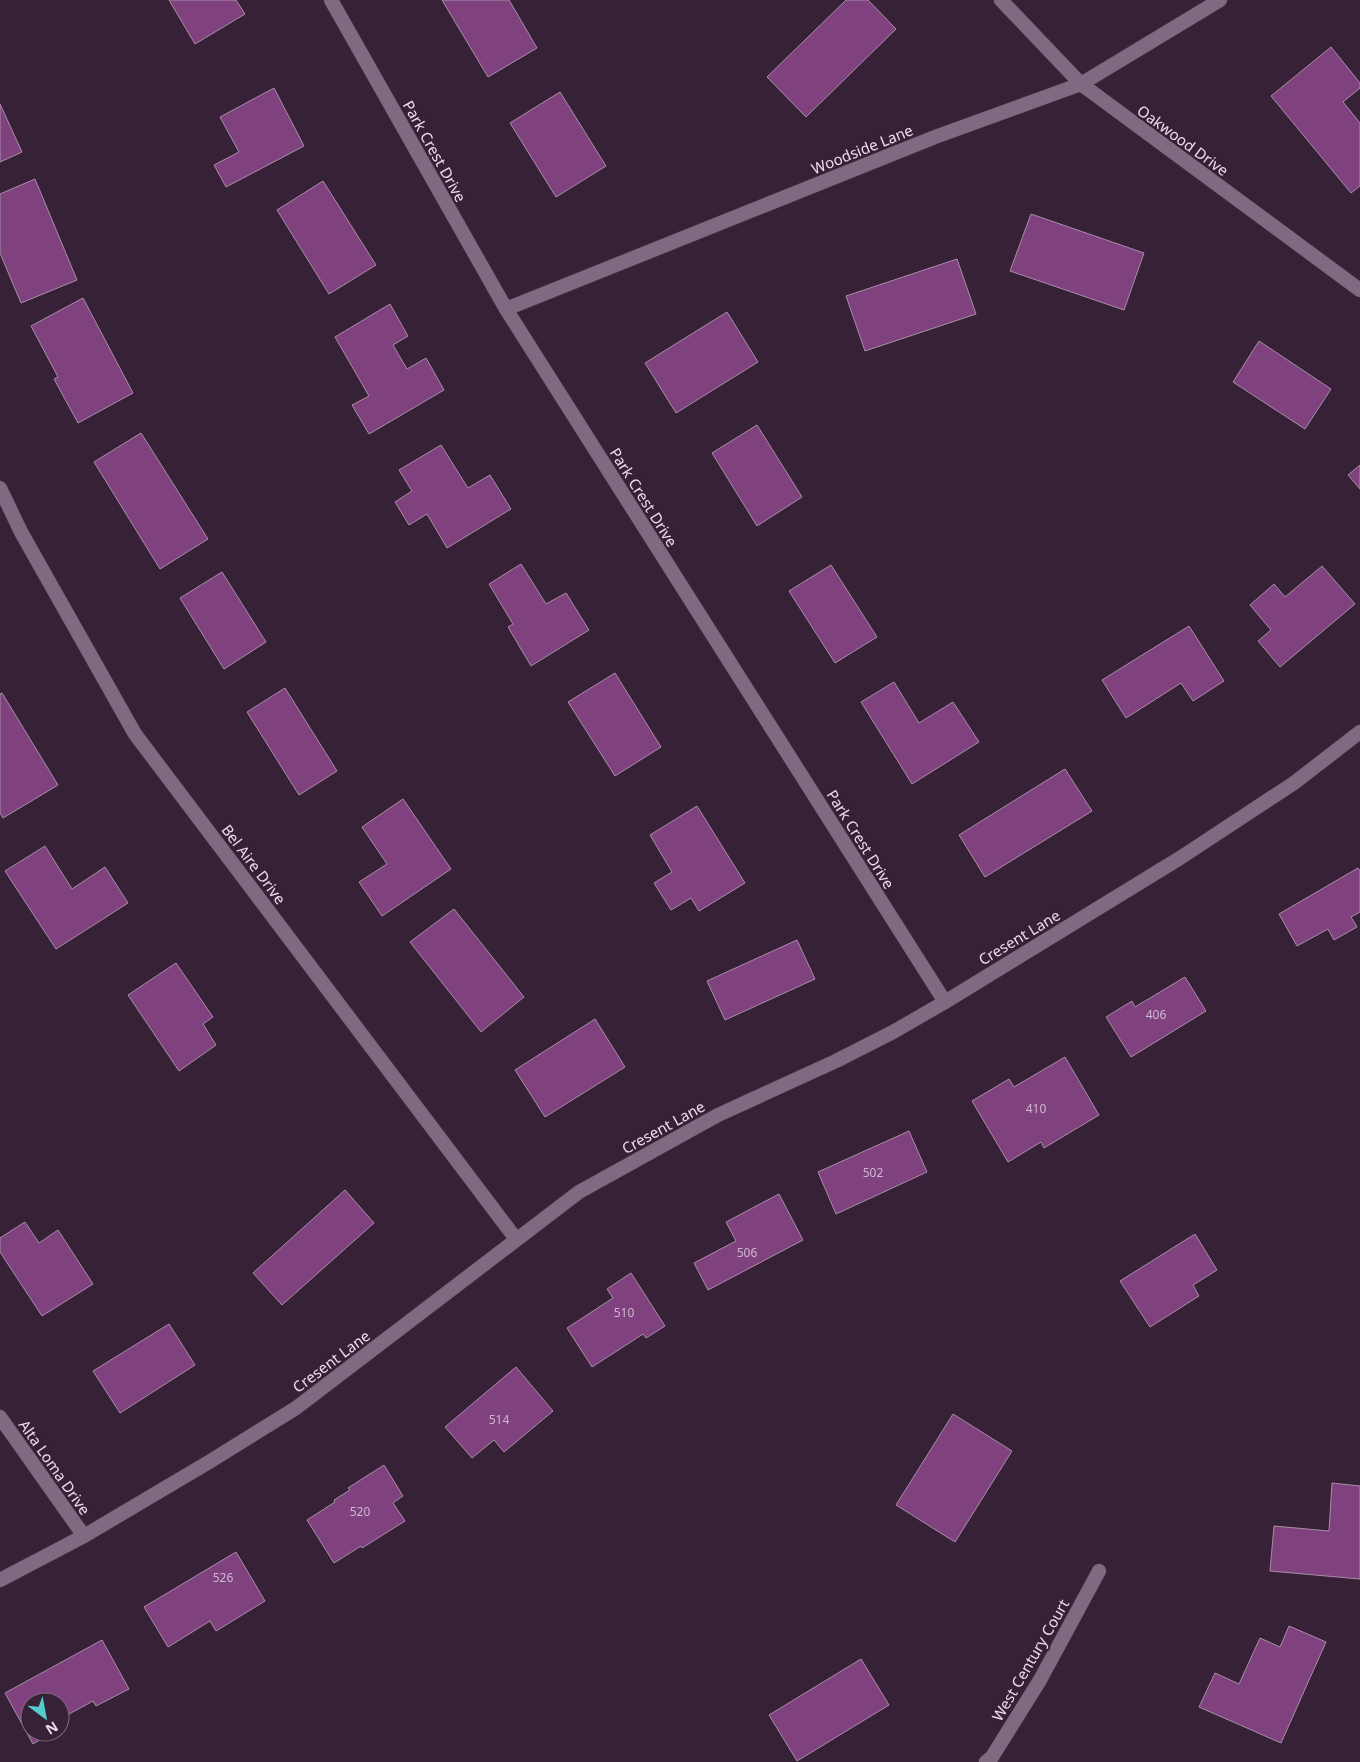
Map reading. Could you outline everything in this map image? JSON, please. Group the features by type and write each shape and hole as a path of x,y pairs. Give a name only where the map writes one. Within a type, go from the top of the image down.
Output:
{"street":[{"name":"Park Crest Drive","path":"331,0 506,309 945,1002"},
{"name":"Oakwood Drive","path":"1001,0 1081,84 1360,290"},
{"name":"Woodside Lane","path":"506,309 935,137 1081,84 1220,0"},
{"name":"Bel Aire Drive","path":"0,488 21,532 135,734 516,1239"},
{"name":"Cresent Lane","path":"0,1580 84,1536 296,1408 579,1192 648,1152 718,1115 844,1057 945,1002 1180,858 1294,783 1360,732"},
{"name":"Alta Loma Drive","path":"0,1418 84,1536"},
{"name":"West Century Court","path":"986,1762 992,1757 1040,1680 1099,1571"}],"building":[{"path":"169,0 236,0 245,14 195,44"},
{"path":"442,0 509,0 537,48 488,77"},
{"path":"846,0 868,0 896,29 806,117 767,77"},
{"path":"1331,47 1360,83 1360,88 1343,102 1360,123 1360,186 1351,193 1271,96"},
{"path":"274,88 304,146 226,187 214,165 239,152 220,117"},
{"path":"560,92 606,166 556,197 510,123"},
{"path":"0,104 22,152 0,162"},
{"path":"35,179 77,280 21,303 0,253 0,194"},
{"path":"323,181 376,265 329,294 277,210"},
{"path":"1031,214 1144,253 1124,310 1010,271"},
{"path":"957,259 976,314 865,351 846,296"},
{"path":"83,298 133,393 78,423 54,379 58,377 31,326"},
{"path":"390,304 408,336 393,345 407,369 426,358 444,390 369,434 352,405 369,396 335,337"},
{"path":"727,312 758,362 676,413 645,363"},
{"path":"1259,341 1331,389 1305,429 1233,382"},
{"path":"757,425 802,497 757,526 712,453"},
{"path":"141,433 208,539 160,569 94,462"},
{"path":"441,445 468,488 490,475 511,509 447,548 427,514 409,525 395,502 412,491 399,470"},
{"path":"1360,465 1360,489 1348,475"},
{"path":"521,564 546,604 566,593 589,630 531,666 508,627 513,624 489,584"},
{"path":"831,565 877,637 835,663 789,591"},
{"path":"1322,566 1355,604 1280,667 1258,641 1271,630 1250,605 1274,584 1285,597"},
{"path":"222,572 266,642 224,669 180,598"},
{"path":"1189,626 1224,681 1193,701 1181,683 1126,718 1102,680"},
{"path":"615,673 661,747 615,776 568,702"},
{"path":"894,682 919,723 953,702 979,742 912,784 861,702"},
{"path":"285,688 337,771 299,795 247,712"},
{"path":"2,693 58,785 3,818 0,813 0,694"},
{"path":"1065,769 1092,811 985,877 959,835"},
{"path":"403,799 451,869 382,916 359,882 387,864 362,827"},
{"path":"697,806 745,883 699,911 691,898 671,910 654,883 672,872 650,835"},
{"path":"45,846 72,889 105,867 128,903 56,949 5,871"},
{"path":"1358,868 1360,871 1360,912 1351,917 1357,927 1334,940 1328,929 1297,946 1279,914"},
{"path":"454,909 524,997 481,1032 410,942"},
{"path":"797,940 815,979 725,1020 707,981"},
{"path":"176,963 213,1017 203,1024 216,1045 179,1071 128,995"},
{"path":"1185,977 1206,1011 1131,1057 1106,1017 1132,1001 1135,1007"},
{"path":"595,1019 625,1067 545,1117 515,1070"},
{"path":"1065,1057 1099,1115 1044,1148 1041,1142 1008,1162 972,1101 1009,1079 1014,1087"},
{"path":"909,1131 927,1172 836,1214 818,1172"},
{"path":"345,1190 374,1223 282,1305 253,1273"},
{"path":"779,1194 803,1240 708,1290 694,1263 736,1241 726,1222"},
{"path":"25,1222 39,1243 58,1230 93,1284 42,1316 0,1252 0,1238"},
{"path":"1195,1234 1217,1270 1193,1285 1199,1296 1150,1327 1120,1281"},
{"path":"631,1273 665,1326 646,1338 643,1334 592,1367 567,1328 613,1298 607,1289"},
{"path":"169,1324 195,1365 120,1413 93,1371"},
{"path":"516,1367 553,1411 504,1452 494,1440 472,1458 445,1427"},
{"path":"953,1414 1012,1451 955,1542 896,1505"},
{"path":"384,1465 403,1496 393,1503 405,1521 334,1563 307,1520 335,1502 334,1500 350,1490 348,1488"},
{"path":"1332,1483 1360,1486 1360,1579 1270,1571 1274,1526 1329,1531"},
{"path":"236,1552 265,1601 216,1631 210,1621 168,1647 144,1607"},
{"path":"1289,1626 1326,1642 1281,1743 1199,1707 1215,1673 1239,1684 1260,1638 1280,1647"},
{"path":"102,1640 129,1689 96,1706 93,1701 70,1714 70,1692 20,1692 20,1720 5,1693"},
{"path":"861,1659 889,1705 797,1761 769,1715"}]}
